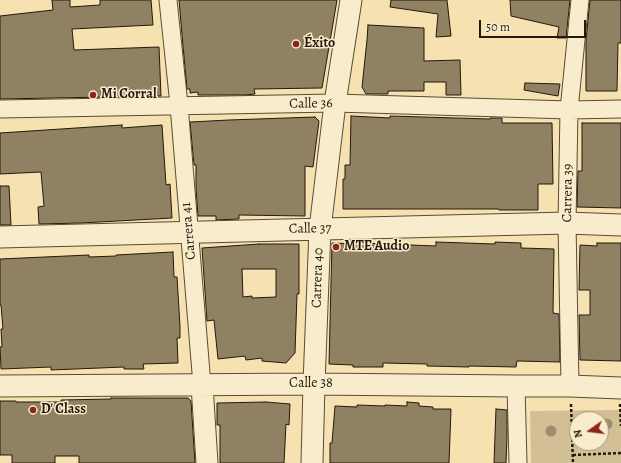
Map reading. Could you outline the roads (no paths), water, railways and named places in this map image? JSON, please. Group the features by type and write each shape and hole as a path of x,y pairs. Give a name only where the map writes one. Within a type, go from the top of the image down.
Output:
{"street":[{"name":"Carrera 41","path":"168,0 179,105 207,463"},
{"name":"Carrera 40","path":"312,463 320,229 335,103 351,0"},
{"name":"Carrera 39","path":"570,386 567,223 569,110 580,0"},
{"name":"Calle 36","path":"0,109 335,103 569,110 621,110"},
{"name":"Calle 37","path":"0,237 567,223 621,225"},
{"name":"Calle 38","path":"0,386 314,384 570,386 621,388"},
{"path":"516,386 518,463"}],"place":[{"name":"Éxito","path":"296,44"},
{"name":"Mi Corral","path":"93,95"},
{"name":"MTE Audio","path":"336,247"},
{"name":"D' Class","path":"33,410"}]}
